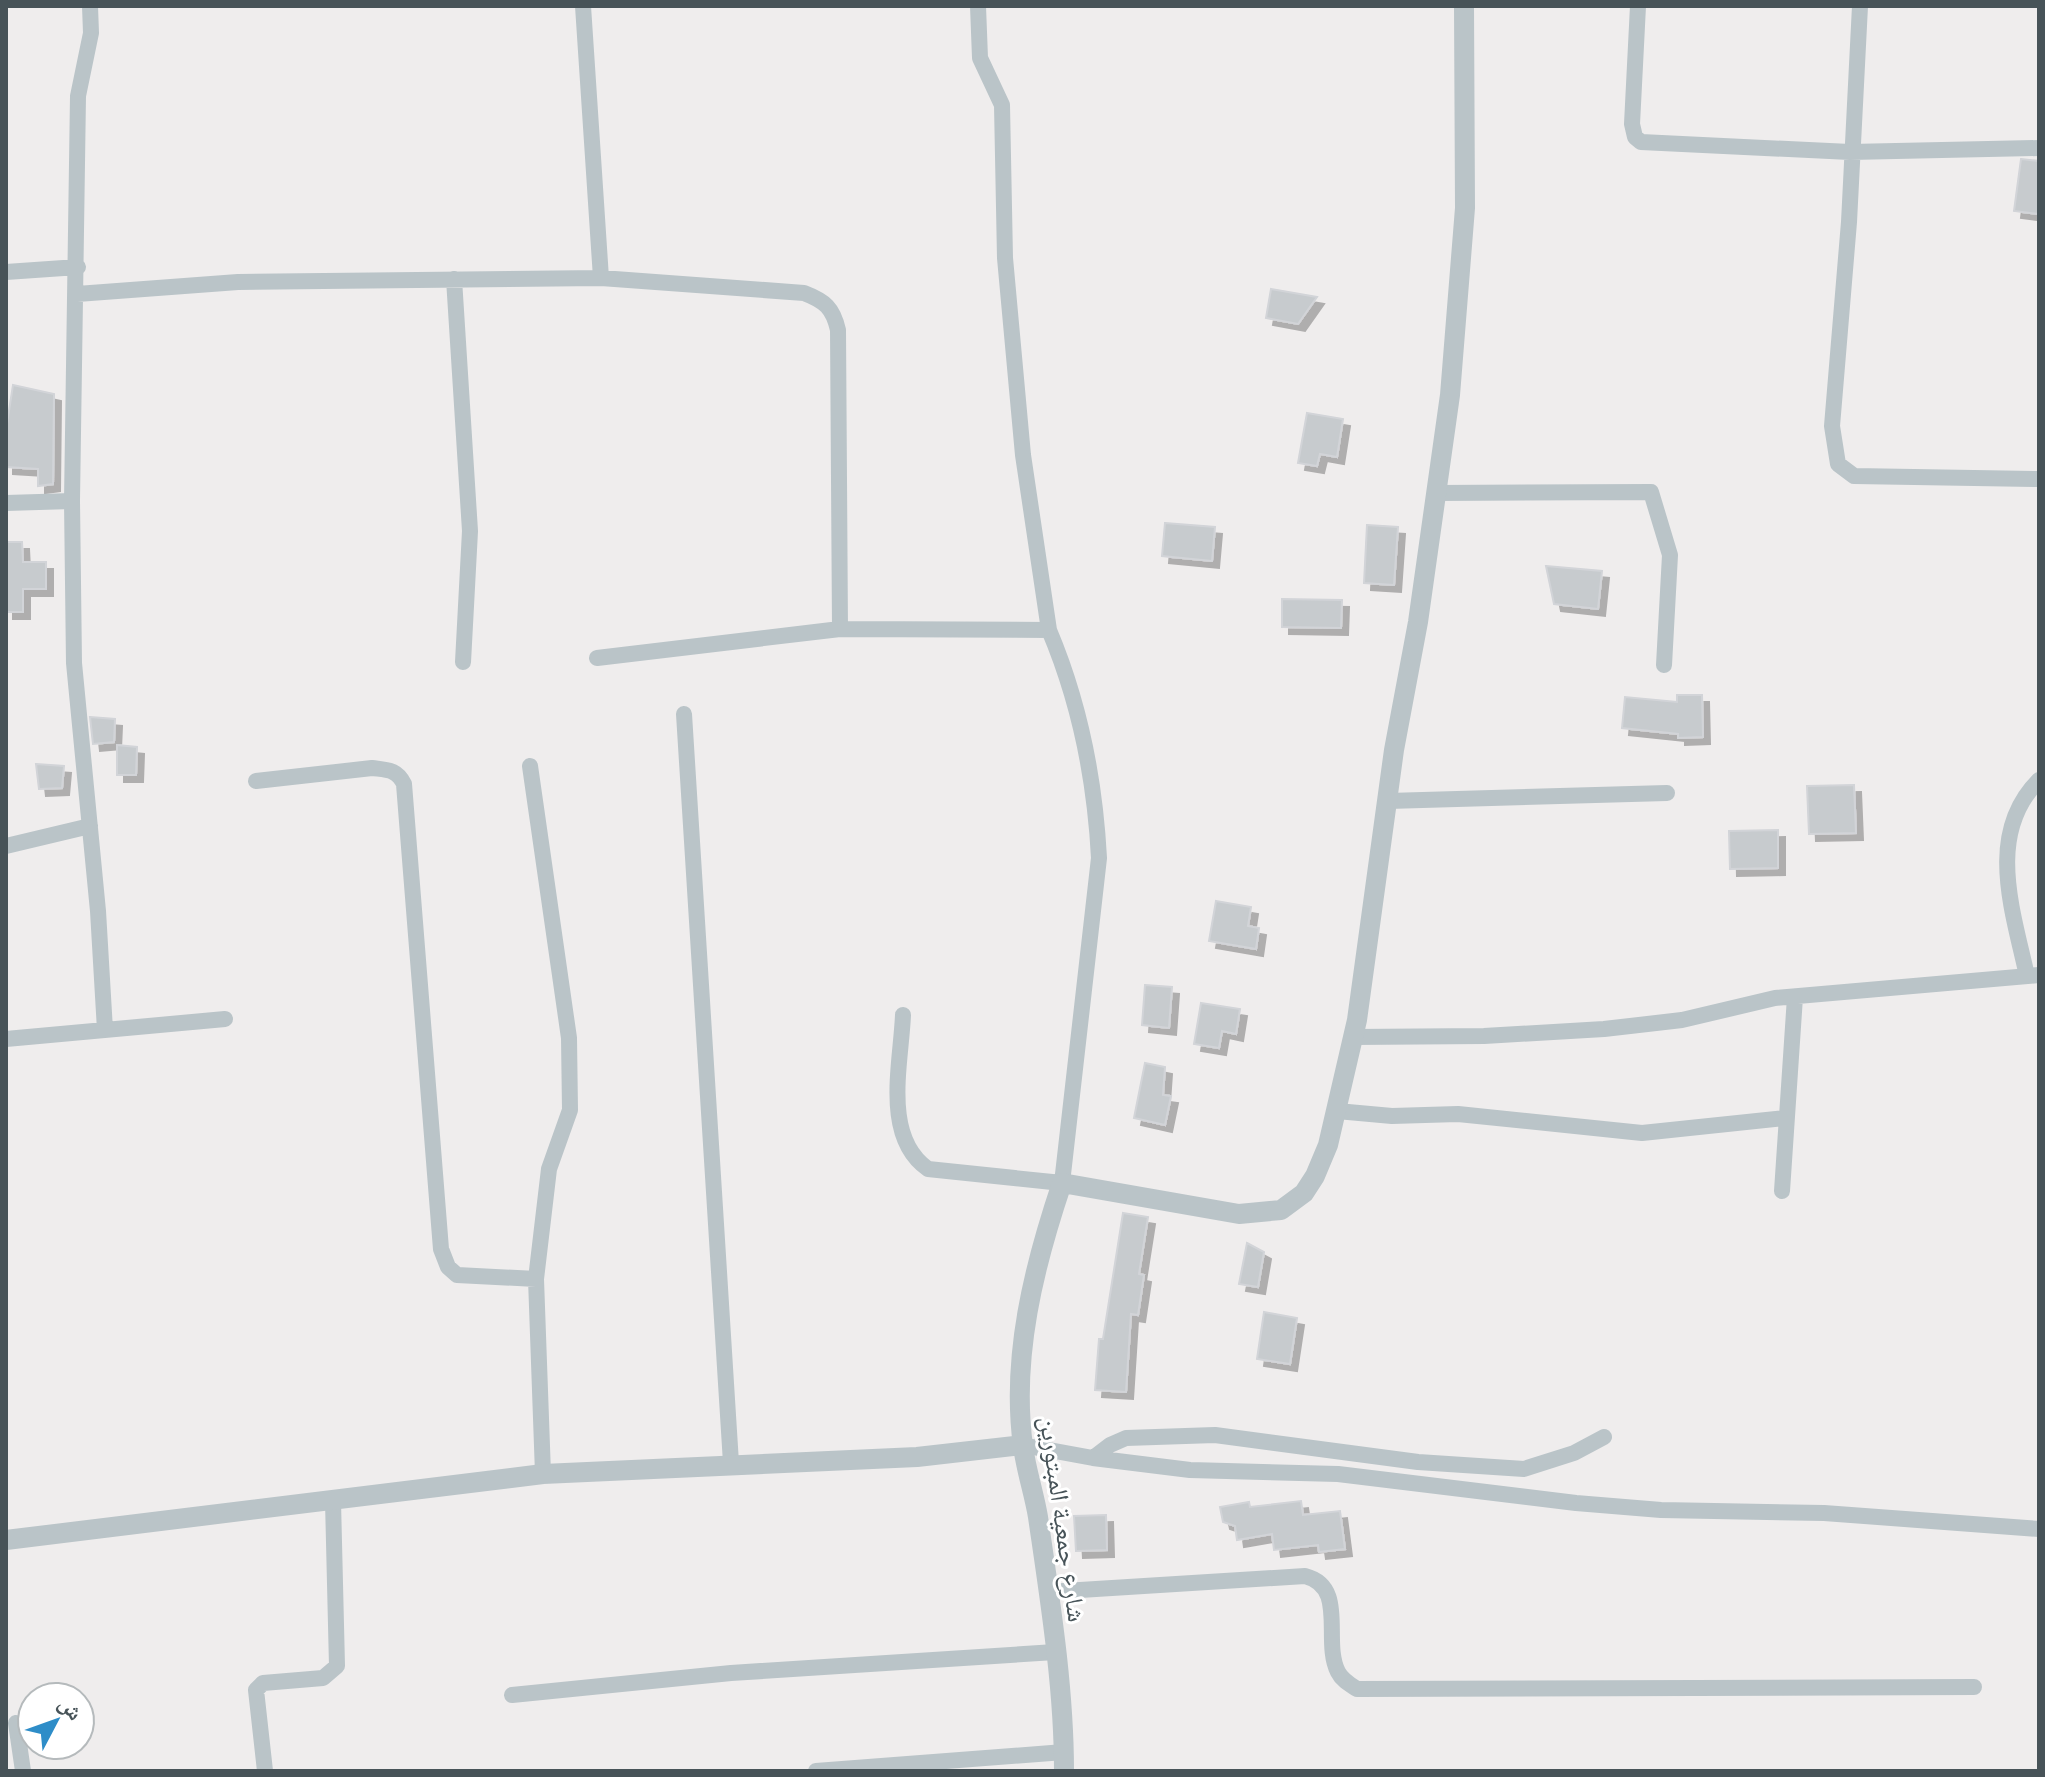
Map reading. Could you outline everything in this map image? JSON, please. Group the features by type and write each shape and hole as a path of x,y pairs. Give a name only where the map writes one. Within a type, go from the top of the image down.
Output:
{"street":[{"path":"90,6 91,33 78,96 78,267 72,501 74,663 105,1030"},
{"path":"583,6 601,278"},
{"path":"978,6 980,58 1002,105 1005,258 1023,455 1049,630 1065,669 1097,814 1099,858 1062,1183"},
{"path":"903,1015 898,1115 907,1147 917,1161 928,1169 1062,1183 1239,1214 1281,1210 1304,1193 1315,1176 1337,1111 1353,1037 1450,395 1465,208 1464,6"},
{"path":"1638,6 1632,124 1635,137 1641,142 1850,152 2039,148"},
{"path":"1860,6 1850,152 1849,222 1832,426 1838,464 1854,476 2039,479"},
{"path":"6,272 78,267"},
{"path":"77,294 238,282 601,278 804,293 825,301 835,316 838,330 840,629"},
{"path":"454,279 470,531 463,662"},
{"path":"1436,493 1651,492 1670,555 1664,665"},
{"path":"6,503 72,501"},
{"path":"597,658 840,629 1049,630"},
{"path":"684,714 731,1463"},
{"path":"530,766 569,1052 570,1110 549,1169 536,1279 543,1474"},
{"path":"256,781 372,768 392,770 401,777 406,800 441,1249 448,1267 457,1275 536,1279"},
{"path":"1353,1037 1484,1036 1604,1029 1682,1020 1795,997 2033,976 2006,876 2008,830 2027,791 2039,780"},
{"path":"1388,801 1667,793"},
{"path":"6,846 90,826"},
{"path":"1782,1191 1795,997"},
{"path":"6,1039 225,1019"},
{"path":"1337,1111 1392,1116 1458,1114 1642,1133 1785,1118"},
{"name":"شارع جمعية المبتورين","path":"1062,1183 1041,1250 1026,1321 1022,1445 1037,1514 1048,1592 1064,1762"},
{"path":"1093,1458 1126,1438 1215,1435 1418,1462 1524,1469 1574,1453 1604,1437"},
{"path":"6,1540 543,1474 731,1463 917,1457 1022,1445 1093,1458 1190,1470 1338,1474 1661,1510 1824,1513 2039,1529"},
{"path":"265,1771 256,1690 263,1683 323,1678 337,1666 333,1501"},
{"path":"1048,1592 1305,1576 1319,1580 1329,1591 1336,1668 1342,1679 1357,1689 1974,1687"},
{"path":"512,1695 731,1673 1055,1652"},
{"path":"816,1771 826,1767 1064,1762"}],"building":[{"path":"2021,159 2039,161 2039,214 2014,211"},
{"path":"1271,289 1317,297 1298,324 1266,318"},
{"path":"13,385 54,394 53,484 38,486 38,469 6,467 6,430"},
{"path":"1307,413 1343,419 1337,457 1320,454 1317,466 1298,463"},
{"path":"1165,523 1215,527 1212,561 1162,556"},
{"path":"1367,525 1398,527 1394,585 1364,583"},
{"path":"6,542 22,542 23,562 46,562 46,589 23,589 23,612 6,612"},
{"path":"1546,566 1602,571 1598,609 1554,604"},
{"path":"1282,599 1342,600 1341,628 1282,627"},
{"path":"1677,695 1702,695 1703,737 1678,738 1678,734 1622,728 1625,697 1677,702"},
{"path":"90,717 115,719 114,742 93,744"},
{"path":"117,745 137,747 136,775 117,775"},
{"path":"36,764 64,766 62,788 39,789"},
{"path":"1854,785 1856,833 1809,834 1807,786"},
{"path":"1778,830 1778,868 1730,869 1729,831"},
{"path":"1216,901 1251,907 1248,926 1259,928 1256,949 1209,941"},
{"path":"1145,985 1172,987 1169,1028 1142,1025"},
{"path":"1201,1003 1240,1009 1236,1034 1222,1031 1219,1048 1194,1044"},
{"path":"1145,1063 1165,1067 1163,1095 1171,1096 1165,1125 1134,1118"},
{"path":"1123,1213 1148,1217 1139,1274 1144,1275 1138,1315 1131,1314 1126,1392 1095,1390 1099,1339 1103,1339"},
{"path":"1247,1243 1264,1252 1258,1287 1239,1284"},
{"path":"1264,1312 1297,1318 1290,1364 1257,1359"},
{"path":"1301,1501 1303,1515 1340,1511 1345,1549 1319,1552 1318,1545 1274,1550 1272,1534 1237,1540 1235,1526 1223,1522 1220,1507 1249,1502 1250,1507"},
{"path":"1106,1515 1107,1550 1076,1551 1074,1516"}]}
